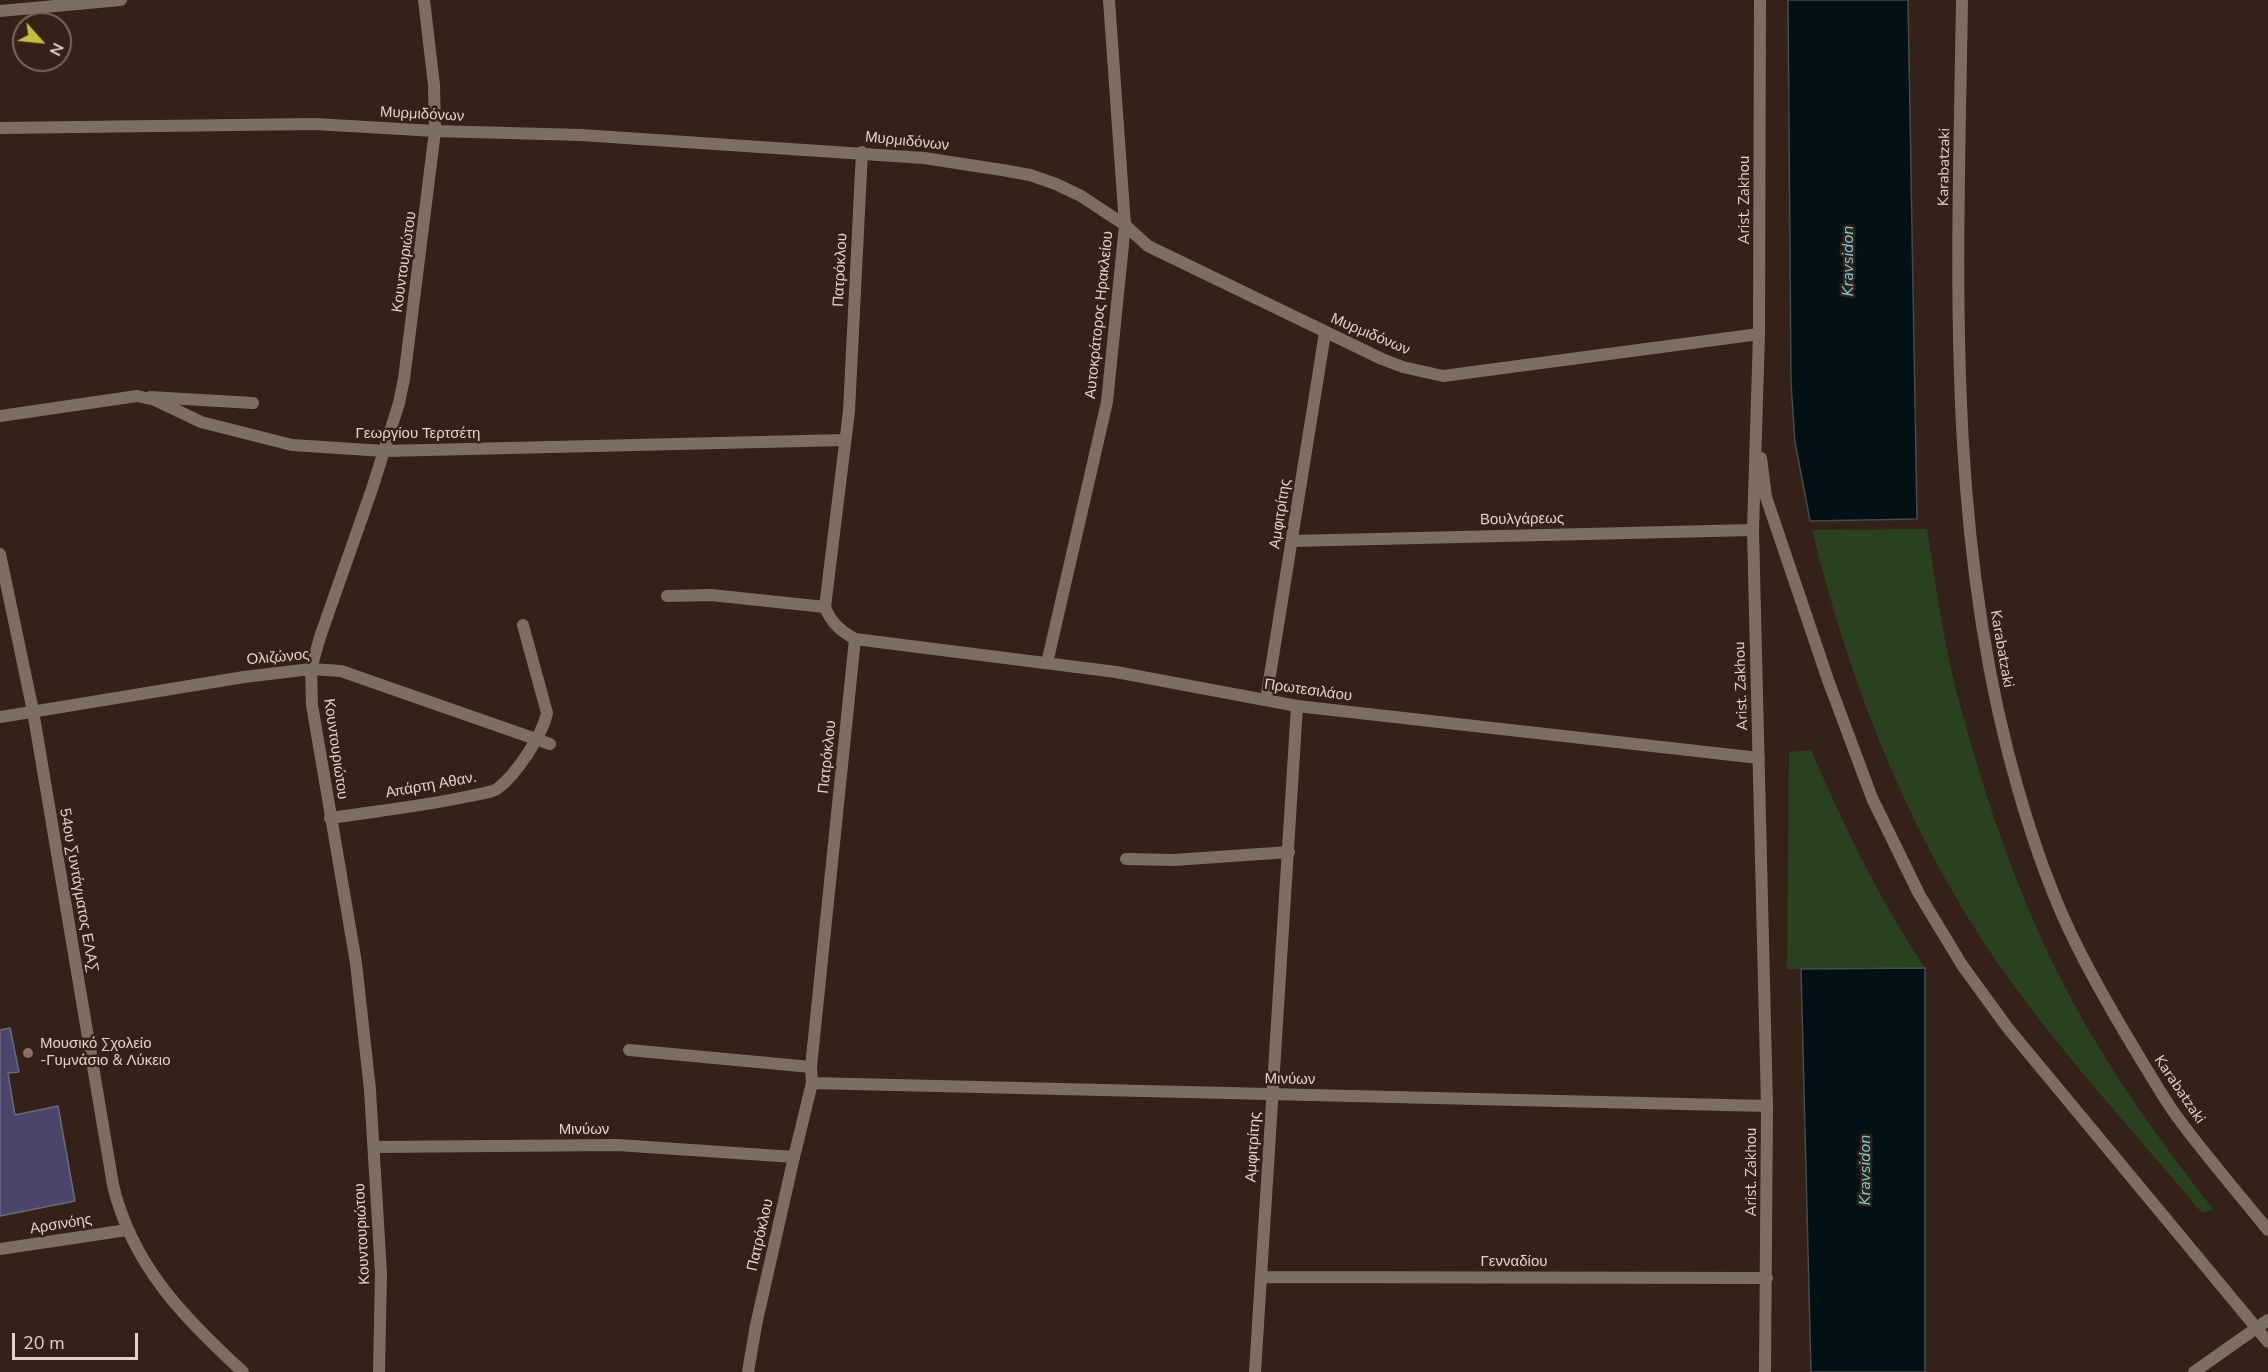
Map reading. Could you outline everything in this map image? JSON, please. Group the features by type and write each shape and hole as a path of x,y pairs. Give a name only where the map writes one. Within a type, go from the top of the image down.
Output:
{"street":[{"path":"0,11 121,0"},
{"name":"Κουντουριώτου","path":"379,1372 381,1273 374,1148 356,963 312,705 311,669 384,451 404,379 435,131 434,85 424,0"},
{"name":"Αυτοκράτορος Ηρακλείου","path":"1047,663 1107,402 1125,225 1109,0"},
{"name":"Arist. Zakhou","path":"1760,0 1759,334 1753,530 1767,1106 1765,1372"},
{"name":"Karabatzaki","path":"1962,0 1959,276 1964,437 1980,617 2005,744 2037,850 2053,891 2074,940 2115,1018 2177,1117 2268,1230"},
{"name":"Μυρμιδόνων","path":"0,128 315,124 435,131 581,135 862,152 946,161 1030,175 1081,196 1125,225 1148,246 1325,333 1404,367 1443,376 1759,334"},
{"name":"Πατρόκλου","path":"825,607 849,411 862,152"},
{"name":"Αμφιτρίτης","path":"1266,700 1325,333"},
{"path":"137,396 253,403"},
{"name":"Γεωργίου Τερτσέτη","path":"0,416 137,396 155,400 201,422 292,445 384,451 845,440"},
{"path":"1757,422 1766,497 1804,615 1872,798 1919,894 1962,965 2007,1026 2268,1342"},
{"name":"Βουλγάρεως","path":"1292,541 1753,530"},
{"name":"54ου Συντάγματος ΕΛΑΣ","path":"0,554 33,711 112,1185 127,1230 152,1275 192,1322 243,1372"},
{"path":"667,596 711,595 825,607 830,620 855,639"},
{"name":"Απάρτη Αθαν.","path":"330,818 452,800 496,790 513,772 536,740 545,723 547,713 523,624"},
{"name":"Πατρόκλου","path":"748,1372 756,1325 812,1083 811,1067 855,639"},
{"name":"Πρωτεσιλάου","path":"855,639 1116,672 1297,706 1759,758"},
{"name":"Ολιζώνος","path":"0,717 244,676 311,669 341,671 368,679 550,744"},
{"name":"Αμφιτρίτης","path":"1255,1372 1297,706"},
{"path":"1126,860 1174,860 1288,852"},
{"path":"629,1050 811,1067"},
{"name":"Μινύων","path":"812,1083 1767,1106"},
{"name":"Μινύων","path":"374,1148 618,1145 794,1157"},
{"name":"Αρσινόης","path":"0,1249 127,1230"},
{"name":"Γενναδίου","path":"1261,1277 1767,1278"},
{"path":"2194,1372 2268,1320"}],"green space":[{"path":"1927,529 1944,633 1957,694 1989,803 2029,910 2061,979 2112,1069 2171,1154 2213,1209 2202,1213 2084,1075 2017,990 1981,938 1948,884 1918,828 1892,770 1847,652 1812,530"},
{"path":"1811,750 1863,862 1892,916 1925,968 1787,969 1789,752"}],"water":[{"name":"Kravsidon","path":"1788,0 1908,0 1917,519 1810,521 1795,442 1791,383"},
{"name":"Kravsidon","path":"1925,968 1925,1372 1811,1372 1801,969"}],"building":[{"path":"10,1028 19,1072 8,1073 15,1115 58,1106 75,1201 0,1216 0,1030"}],"place":[{"name":"Μουσικό Σχολείο -Γυμνάσιο & Λύκειο","path":"28,1053"}]}
